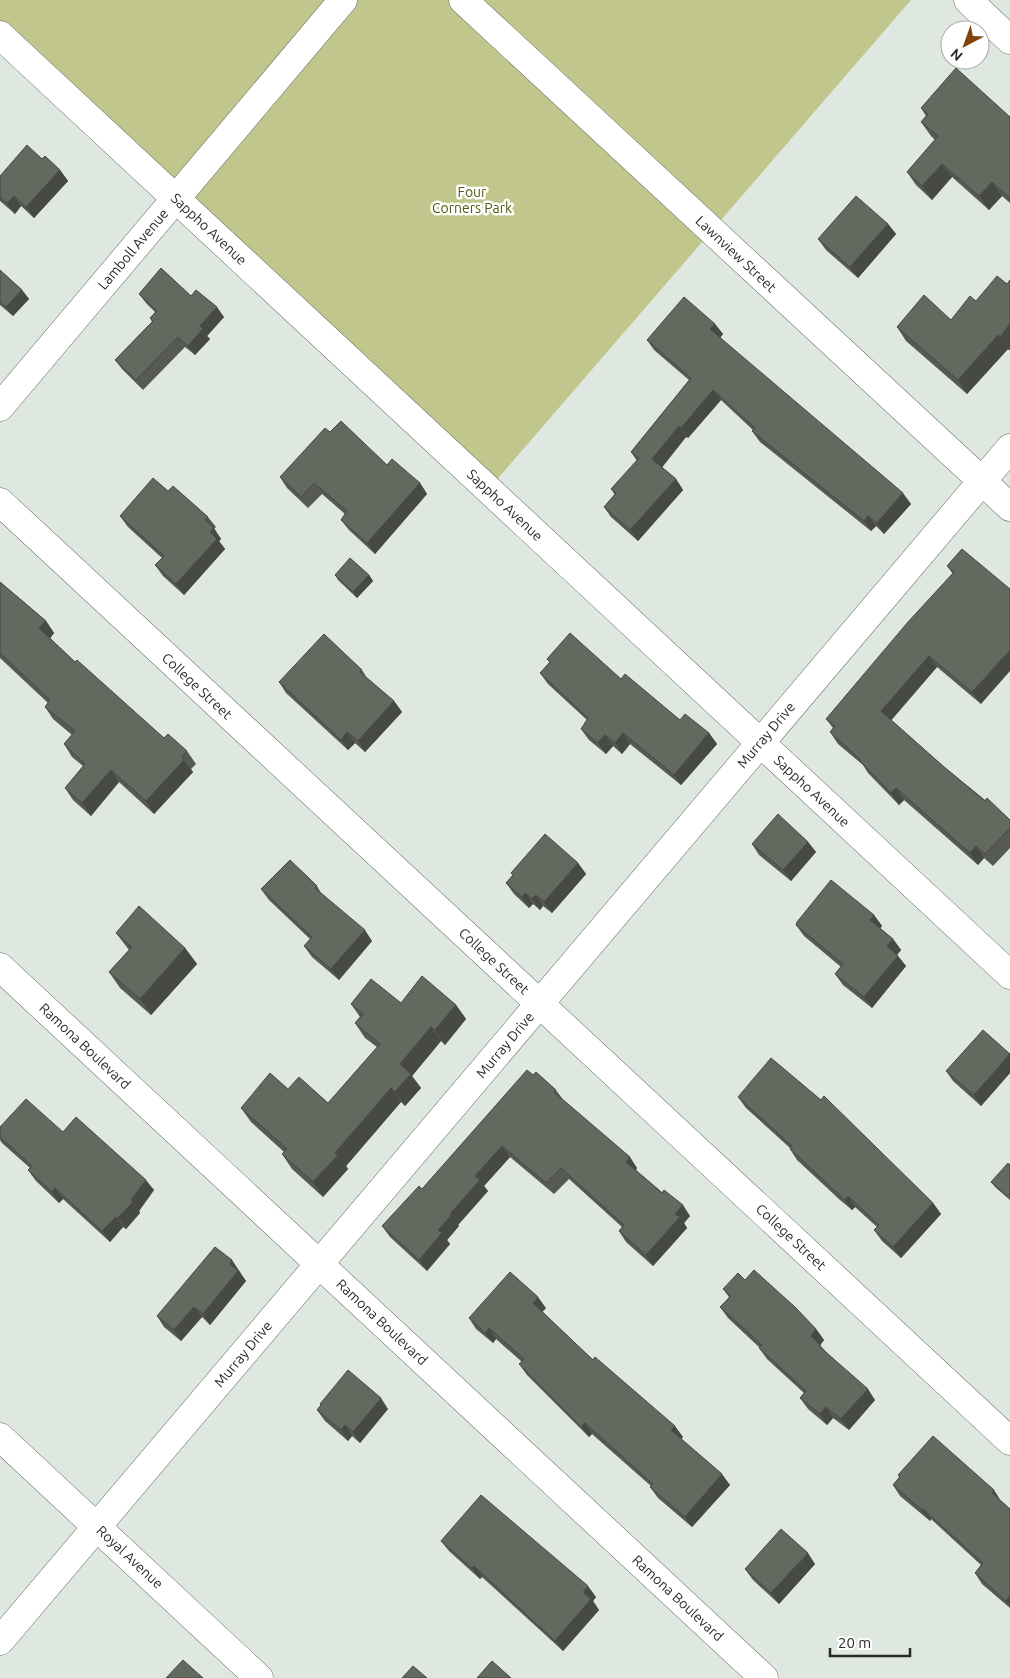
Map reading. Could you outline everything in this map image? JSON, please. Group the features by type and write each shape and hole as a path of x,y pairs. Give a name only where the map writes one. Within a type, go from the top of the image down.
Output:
{"street":[{"name":"Lamboll Avenue","path":"0,407 343,0"},
{"name":"Lawnview Street","path":"463,0 1010,507"},
{"path":"968,0 1010,40"},
{"name":"Sappho Avenue","path":"0,35 759,743 1010,974"},
{"name":"Murray Drive","path":"0,1641 1010,448"},
{"name":"College Street","path":"0,502 1010,1441"},
{"name":"Ramona Boulevard","path":"0,967 764,1678"},
{"name":"Royal Avenue","path":"0,1437 260,1678"}],"green space":[{"name":"Four Corners Park","path":"0,0 911,0 488,490 0,35"}],"building":[{"path":"954,70 958,70 1010,117 1010,198 992,182 979,196 942,164 922,186 907,172 938,136 921,122 928,114 921,108"},
{"path":"27,145 42,159 45,156 60,170 26,207 14,196 7,203 0,197 0,176"},
{"path":"856,196 888,224 850,267 818,239"},
{"path":"161,268 191,296 196,290 217,307 200,326 203,329 188,346 178,337 136,380 115,360 153,321 150,318 157,311 139,294"},
{"path":"0,270 22,290 6,307 0,301"},
{"path":"997,276 1007,284 1010,280 1010,324 1000,337 998,335 958,380 897,327 924,295 951,320 970,296 976,301"},
{"path":"684,297 715,324 710,329 903,493 877,523 868,516 864,521 752,431 755,428 713,390 681,428 679,426 652,459 676,479 630,530 604,507 616,493 611,489 639,458 631,452 691,378 647,340"},
{"path":"341,421 387,465 392,459 420,483 367,543 341,520 347,511 314,483 301,497 280,477 325,428 330,432"},
{"path":"153,478 168,491 173,486 208,517 205,520 214,528 210,532 217,539 176,584 155,565 164,556 120,516"},
{"path":"962,549 1010,589 1010,650 972,692 929,656 881,711 943,766 985,801 987,798 1010,820 1010,828 985,854 976,846 970,853 896,788 891,793 861,760 830,732 835,726 826,719 908,622 954,572 947,566"},
{"path":"350,558 369,575 353,592 335,575"},
{"path":"0,582 46,621 39,628 75,662 77,660 164,738 168,734 187,751 182,757 184,760 146,801 111,770 82,803 65,788 85,764 64,744 75,731 45,707 50,700 0,653"},
{"path":"570,633 621,679 625,674 680,720 685,714 709,733 674,775 623,733 615,743 605,735 598,743 581,729 588,718 540,673 550,662 547,659"},
{"path":"324,634 362,670 360,672 394,701 358,741 347,732 341,740 279,682"},
{"path":"778,814 808,842 783,870 752,844"},
{"path":"545,834 578,863 544,902 536,895 532,899 525,893 522,897 506,883 513,875 511,873"},
{"path":"290,860 317,886 315,888 365,930 331,969 304,946 312,937 261,889"},
{"path":"831,880 874,915 870,920 893,939 887,946 898,956 864,997 835,974 843,964 796,925"},
{"path":"139,906 185,948 140,999 109,972 132,947 116,933"},
{"path":"422,976 456,1005 435,1030 431,1027 400,1064 411,1074 395,1092 391,1088 335,1153 338,1155 313,1182 282,1154 287,1149 241,1108 270,1073 288,1089 299,1077 328,1103 380,1044 355,1023 363,1014 351,1004 371,979 401,1003"},
{"path":"983,1030 1010,1054 974,1095 946,1071"},
{"path":"771,1058 821,1100 824,1096 933,1203 893,1247 874,1230 879,1225 848,1196 845,1200 790,1149 792,1146 738,1097"},
{"path":"527,1070 533,1075 536,1072 556,1090 554,1092 630,1157 626,1162 662,1193 664,1190 683,1205 675,1214 680,1217 646,1255 619,1231 624,1225 561,1168 546,1183 502,1146 475,1176 480,1180 450,1214 451,1216 438,1230 442,1233 419,1260 382,1226 419,1186 422,1189"},
{"path":"26,1099 63,1132 76,1117 146,1180 131,1200 133,1202 102,1231 55,1188 52,1192 28,1170 32,1166 0,1137 0,1127"},
{"path":"1008,1163 1010,1165 1010,1193 1007,1196 991,1182"},
{"path":"215,1247 232,1260 230,1264 238,1271 203,1314 194,1307 174,1330 157,1316"},
{"path":"754,1270 816,1329 811,1336 820,1347 868,1389 841,1419 826,1407 820,1414 800,1398 806,1391 759,1348 762,1345 720,1307 731,1296 723,1289 738,1273 745,1280"},
{"path":"510,1272 538,1297 533,1303 593,1360 595,1357 675,1426 671,1430 722,1474 685,1517 650,1487 653,1484 585,1423 581,1427 519,1364 524,1359 489,1328 485,1333 469,1318"},
{"path":"348,1370 381,1398 353,1432 345,1425 341,1430 317,1410"},
{"path":"933,1436 994,1490 992,1493 1010,1509 1010,1596 1006,1601 975,1573 983,1563 923,1509 893,1485 900,1477 898,1475"},
{"path":"481,1495 588,1586 583,1592 591,1599 555,1641 474,1566 472,1568 441,1541"},
{"path":"781,1529 808,1553 771,1593 745,1569"},
{"path":"183,1660 203,1678 166,1678"},
{"path":"492,1661 511,1678 477,1678"},
{"path":"413,1666 427,1678 402,1678"}]}
